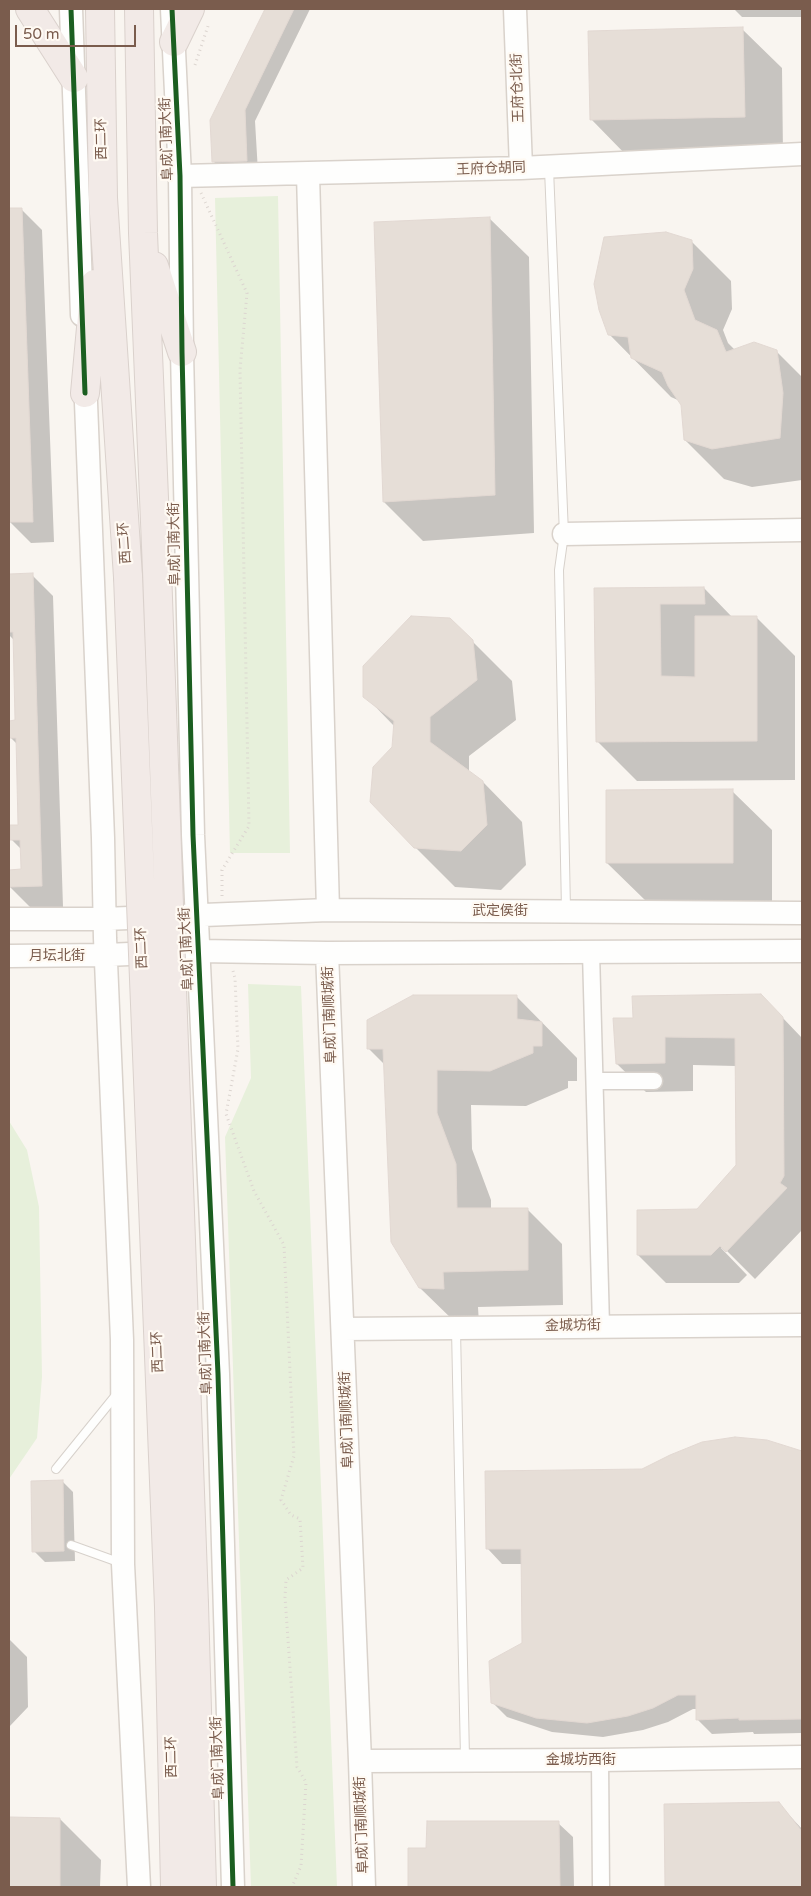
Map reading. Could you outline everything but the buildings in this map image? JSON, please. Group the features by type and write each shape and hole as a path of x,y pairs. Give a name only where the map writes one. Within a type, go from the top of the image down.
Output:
{"highway":[{"path":"30,9 74,78"},
{"name":"西二环","path":"100,9 103,198 128,577 169,1606 175,1887"},
{"name":"西二环","path":"139,9 143,233 157,570 202,1887"},
{"path":"174,42 190,9"},
{"path":"85,393 103,198"},
{"path":"143,233 182,352"}],"street":[{"path":"71,9 103,838 104,919 122,1340 123,1564 139,1887"},
{"name":"阜成门南大街","path":"172,9 180,176 193,835 218,1384 233,1887"},
{"name":"王府仓北街","path":"515,9 521,168"},
{"name":"王府仓胡同","path":"180,176 521,168 802,154"},
{"path":"308,174 328,910"},
{"path":"564,534 802,530"},
{"path":"103,838 193,835"},
{"name":"武定侯街","path":"104,919 328,910 802,913"},
{"path":"9,920 104,919"},
{"path":"199,951 327,953 802,951"},
{"name":"月坛北街","path":"9,956 106,956 199,951"},
{"path":"591,952 601,1326"},
{"name":"阜成门南顺城街","path":"327,953 364,1887"},
{"path":"595,1082 654,1082"},
{"name":"金城坊街","path":"343,1329 802,1325"},
{"name":"金城坊西街","path":"360,1761 802,1757"},
{"path":"600,1760 601,1887"}],"lane":[{"path":"549,166 564,534 559,570 566,911"},
{"path":"456,1328 465,1761"},
{"path":"56,1470 122,1388"},
{"path":"71,1545 123,1564"}],"green space":[{"path":"278,196 290,853 230,853 215,198"},
{"path":"248,984 301,986 337,1887 251,1887 225,1137 251,1078"},
{"path":"9,1121 27,1150 39,1207 42,1377 37,1438 9,1479"}],"cycle path":[{"path":"71,9 85,393"},
{"path":"172,9 180,176 193,835 218,1374 233,1887"}]}
